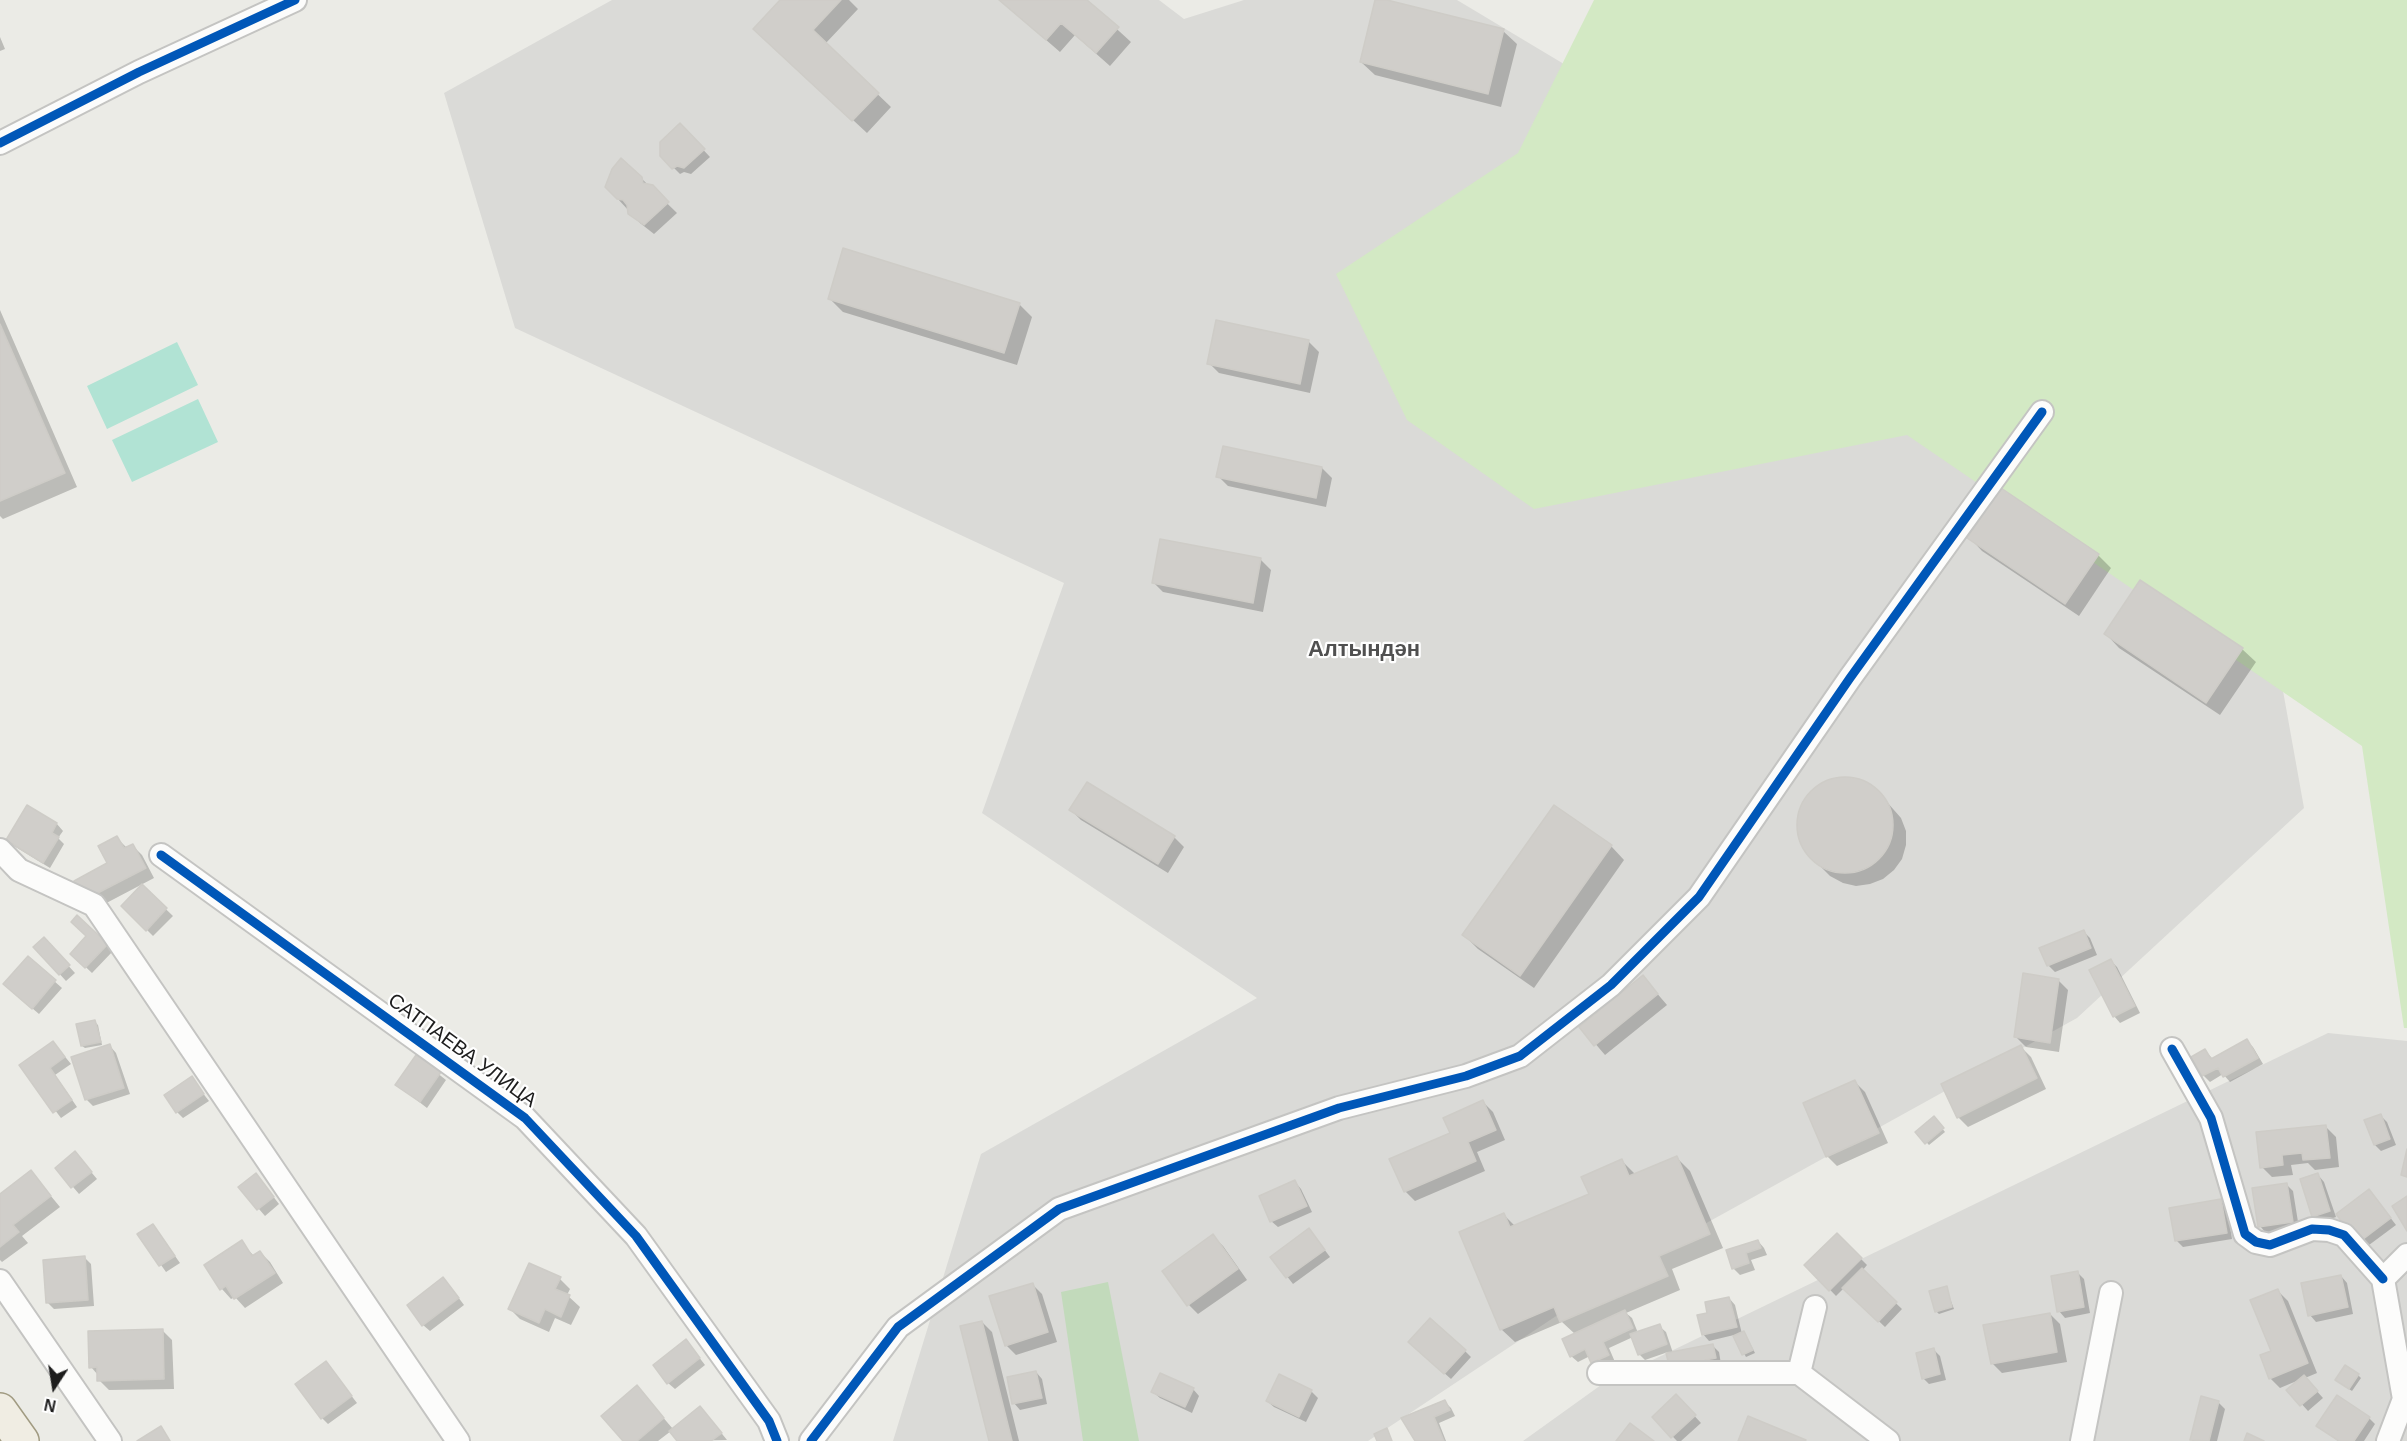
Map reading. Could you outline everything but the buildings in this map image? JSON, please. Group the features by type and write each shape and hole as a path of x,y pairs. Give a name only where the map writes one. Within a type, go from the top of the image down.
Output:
{"main road":[{"path":"0,1410 22,1441"}],"street":[{"path":"0,143 139,72 295,0"},
{"path":"811,1441 898,1327 1059,1209 1339,1108 1466,1076 1520,1056 1611,985 1699,897 1850,678 2042,412"},
{"path":"0,850 19,870 94,905 458,1441"},
{"name":"САТПАЕВА УЛИЦА","path":"161,855 525,1118 636,1236 770,1421 777,1441"},
{"path":"2172,1049 2211,1118 2245,1234 2256,1242 2270,1245 2312,1229 2329,1230 2344,1235 2383,1279 2404,1399 2388,1441"},
{"path":"2383,1279 2407,1255"},
{"path":"0,1281 110,1441"},
{"path":"2082,1441 2111,1293"},
{"path":"1799,1373 1815,1307"},
{"path":"1599,1373 1799,1373 1888,1441"}],"shaded area":[{"path":"612,0 1159,0 1184,19 1244,0 1457,0 1983,315 2266,596 2304,808 2077,1018 1645,1257 1368,1441 893,1441 981,1154 1257,998 982,813 1064,583 515,328 444,93"},
{"path":"2328,1033 2407,1041 2407,1441 1523,1441 1601,1385"}],"green space":[{"path":"1594,0 2407,0 2407,1028 2404,1028 2362,746 1907,435 1534,509 1407,420 1336,274 1518,153"},
{"path":"177,342 198,385 107,429 87,386"},
{"path":"198,399 218,442 132,482 112,440"},
{"path":"1108,1282 1139,1441 1083,1441 1061,1292"}],"cycle path":[{"path":"0,143 139,72 295,0"},
{"path":"811,1441 898,1327 1059,1209 1339,1108 1466,1076 1520,1056 1611,985 1699,897 1850,678 2042,412"},
{"path":"161,855 525,1118 636,1236 769,1421 777,1441"},
{"path":"2172,1049 2211,1118 2245,1234 2256,1242 2270,1245 2312,1229 2329,1230 2344,1235 2383,1279"}],"district":[{"name":"Алтындән","path":"1364,650"}]}
